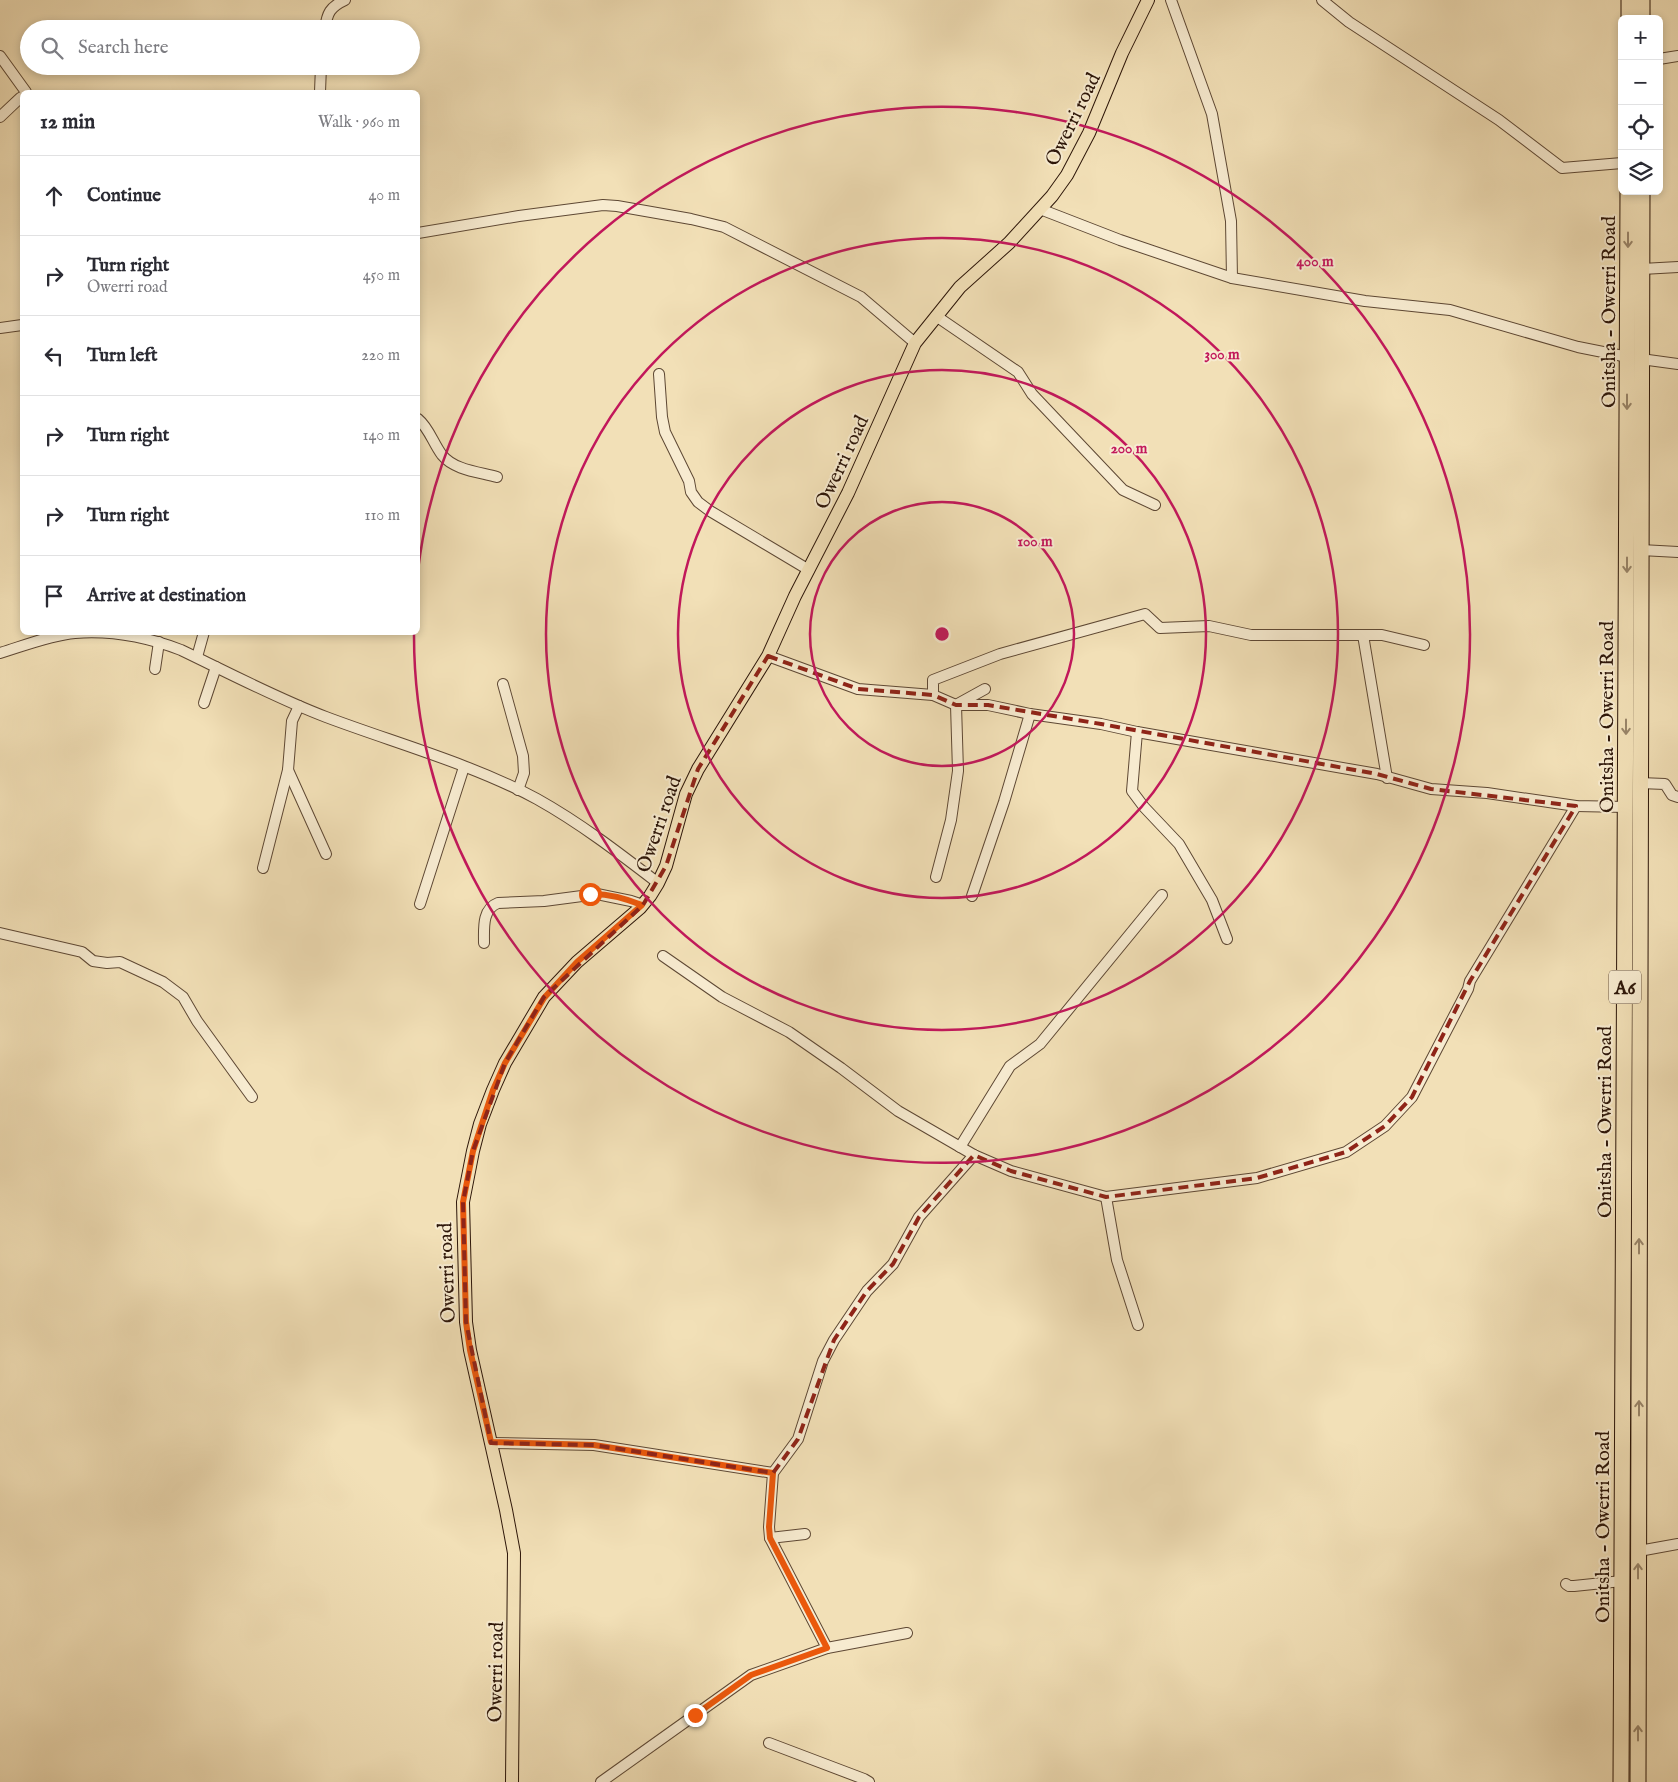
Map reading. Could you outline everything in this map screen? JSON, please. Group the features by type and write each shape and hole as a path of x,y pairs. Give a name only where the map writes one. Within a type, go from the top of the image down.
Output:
{"highway":[{"path":"1629,0 1629,15"},
{"path":"1642,0 1642,15"},
{"name":"Onitsha - Owerri Road","path":"1628,195 1641,550 1638,1782"},
{"name":"Onitsha - Owerri Road","path":"1621,1782 1626,807 1635,358 1642,269 1642,195"}],"main road":[{"name":"Owerri road","path":"512,1782 514,1553 470,1350 466,1322 463,1202 473,1151 493,1090 505,1063 544,998 577,962 642,905 658,883 666,866 686,794 710,747 768,656 848,494 915,343 960,286 1009,243 1062,182 1089,133 1122,53 1148,0"}],"street":[{"path":"326,20 331,9 345,0"},
{"path":"1171,0 1212,114 1231,221 1232,278"},
{"path":"1322,0 1349,22 1499,120 1562,168 1618,164"},
{"path":"0,56 25,90"},
{"path":"1663,58 1678,56"},
{"path":"320,90 321,75"},
{"path":"0,118 20,98"},
{"path":"420,233 520,216 603,205 691,218 724,228 849,290 861,297 915,343"},
{"path":"1040,209 1120,240 1232,278 1366,301 1450,310 1578,347 1678,364"},
{"path":"1642,269 1678,267"},
{"path":"936,316 1018,372 1032,394 1123,490 1155,504"},
{"path":"0,328 20,325"},
{"path":"659,374 665,432 689,482 691,492 698,502 710,512 809,570"},
{"path":"420,421 443,456 455,465 496,477"},
{"path":"1641,550 1678,552"},
{"path":"933,695 933,680 1000,654 1145,614 1160,628 1209,626 1251,635 1382,635 1424,645"},
{"path":"0,653 66,635"},
{"path":"127,635 159,642 197,657 299,706 464,766 518,790 538,800 599,838 658,883"},
{"path":"197,657 203,635"},
{"path":"1363,635 1387,778"},
{"path":"155,670 159,642"},
{"path":"768,656 858,689 933,695 956,705 988,705 1030,714 1101,724 1377,774 1431,789 1487,793 1576,806 1626,807"},
{"path":"204,703 216,667"},
{"path":"503,684 523,756 524,773 518,790"},
{"path":"956,705 985,689"},
{"path":"936,877 950,820 958,771 956,705"},
{"path":"263,868 288,770 292,721 299,706"},
{"path":"972,896 1004,802 1030,714"},
{"path":"1137,732 1132,791 1144,807 1179,844 1212,900 1227,939"},
{"path":"420,904 464,766"},
{"path":"288,770 326,854"},
{"path":"1640,783 1665,784 1672,795 1678,797"},
{"path":"663,956 722,997 789,1032 898,1111 974,1155 1011,1170 1106,1197 1257,1178 1346,1152 1385,1126 1412,1097 1468,989 1470,981 1576,806"},
{"path":"484,942 484,922 487,911 492,905 498,903 544,901 597,894 642,905"},
{"path":"960,1147 1010,1066 1040,1044 1162,895"},
{"path":"0,933 82,952 93,961 120,962 164,982 183,997 252,1096"},
{"path":"827,1648 770,1538 769,1527 773,1473 798,1439 823,1361 834,1340 867,1291 893,1264 919,1217 974,1155"},
{"path":"1106,1197 1117,1260 1138,1325"},
{"path":"491,1442 594,1445 773,1473"},
{"path":"770,1538 805,1534"},
{"path":"1638,1551 1678,1544"},
{"path":"1566,1584 1574,1586 1622,1581"},
{"path":"601,1782 751,1675 827,1648 907,1634"},
{"path":"769,1743 869,1782"}],"highlighted area":[{"path":"768,656 858,689 933,695 956,705 988,705 1101,724 1377,774 1431,789 1576,806 1470,981 1412,1097 1385,1126 1346,1152 1257,1178 1106,1197 1011,1171 974,1155 919,1217 893,1264 867,1291 834,1340 798,1439 773,1473 594,1445 491,1443 466,1322 463,1202 473,1151 505,1063 544,997 643,905 666,866 698,769"}],"route":[{"path":"590,894 631,901 642,905 577,962 544,998 505,1063 493,1090 480,1124 463,1202 462,1229 466,1322 470,1350 491,1442 594,1445 773,1473 769,1527 770,1538 827,1648 751,1675 695,1715"}]}
